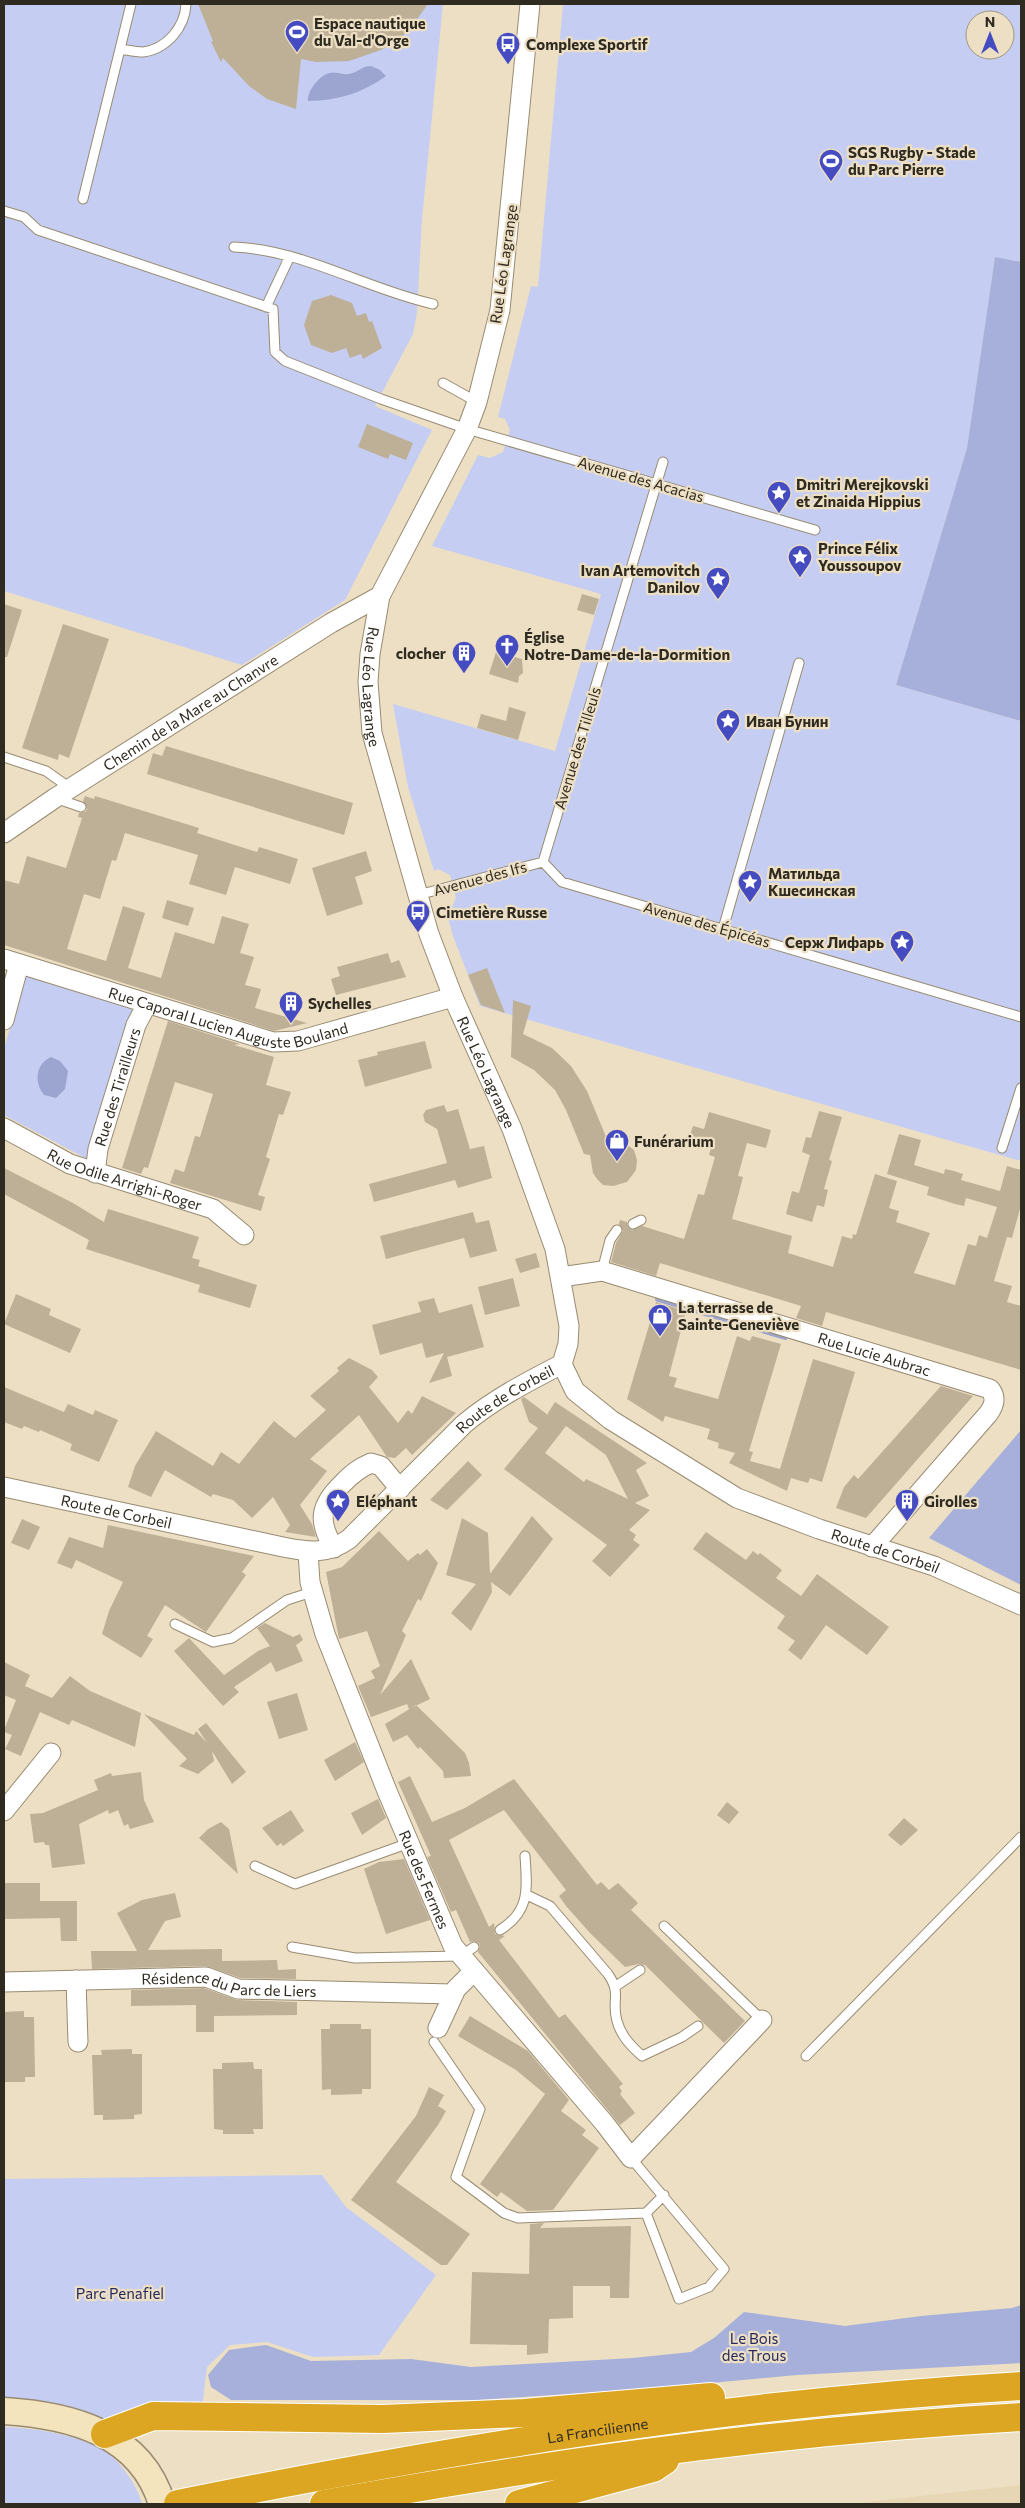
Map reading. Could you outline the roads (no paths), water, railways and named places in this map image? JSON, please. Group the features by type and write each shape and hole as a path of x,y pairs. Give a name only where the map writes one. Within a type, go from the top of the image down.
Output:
{"highway":[{"path":"106,2434 153,2416 383,2419 504,2414 834,2386 886,2395"},
{"name":"La Francilienne","path":"178,2504 291,2481 611,2427 886,2395 1021,2386"},
{"name":"La Francilienne","path":"324,2504 522,2470 682,2448 834,2431 1021,2417"},
{"path":"519,2504 653,2468 682,2448"}],"main road":[{"path":"4,2411 52,2418 106,2434 124,2447 146,2470 162,2504"}],"street":[{"name":"Rue Léo Lagrange","path":"530,4 501,300 477,402 467,429 380,596 370,654 368,682 372,733 429,934 453,997 512,1129 555,1249 569,1326 568,1344 562,1364"},
{"name":"Chemin de la Mare au Chanvre","path":"4,833 62,793 331,623 380,596"},
{"name":"Rue Caporal Lucien Auguste Bouland","path":"11,962 272,1042 285,1044 453,997"},
{"path":"4,1020 11,962"},
{"name":"Rue des Tirailleurs","path":"95,1173 98,1148 136,1025 147,1004"},
{"name":"Rue Odile Arrighi-Roger","path":"4,1128 70,1164 213,1209 244,1235"},
{"name":"Rue Lucie Aubrac","path":"561,1277 602,1271 990,1389 994,1397 994,1404 988,1414 872,1547"},
{"name":"Route de Corbeil","path":"4,1487 308,1552 334,1548 349,1539 464,1424 484,1407 509,1391 562,1364 575,1391 588,1402 611,1420 716,1486 767,1510 961,1576 1021,1605"},
{"path":"334,1548 326,1535 324,1527 323,1516 327,1500 353,1473 371,1463 381,1466 400,1489"},
{"name":"Rue des Fermes","path":"308,1552 312,1592 325,1634 409,1843 453,1946 468,1952 474,1971 605,2124 631,2158"},
{"path":"4,1811 51,1753"},
{"path":"436,2035 454,1994 474,1971"},
{"name":"Résidence du Parc de Liers","path":"4,1982 206,1977 238,1989 454,1994"},
{"path":"76,1980 78,2042"},
{"path":"631,2158 762,2020"}],"lane":[{"path":"83,199 131,4"},
{"path":"120,49 143,52 163,45 177,34 186,4"},
{"path":"4,211 24,216 38,230 266,307 290,256"},
{"path":"234,247 258,248 290,256 379,288 433,304"},
{"name":"Avenue des Acacias","path":"266,307 272,309 274,352 285,360 380,399 467,429 815,530"},
{"path":"443,383 477,402"},
{"name":"Avenue des Tilleuls","path":"543,862 663,462"},
{"path":"723,929 799,663"},
{"path":"4,757 46,771 62,793 81,807"},
{"name":"Avenue des Ifs","path":"418,895 543,862"},
{"name":"Avenue des Épicéas","path":"543,862 562,882 1021,1017"},
{"path":"1002,1148 1021,1088"},
{"path":"602,1271 610,1240 617,1230"},
{"path":"175,1624 212,1642 232,1638 287,1600 312,1592"},
{"path":"806,2056 1021,1837"},
{"path":"255,1866 295,1884 409,1843"},
{"path":"500,1930 512,1923 527,1895 525,1856"},
{"path":"527,1895 550,1906 616,1986 616,2020 627,2042 642,2056 682,2037 698,2026"},
{"path":"664,1926 762,2020"},
{"path":"292,1947 355,1958 468,1952"},
{"path":"616,1986 640,1970"},
{"path":"436,2035 480,2109 456,2177 504,2213 518,2218 646,2213 664,2196"},
{"path":"631,2158 724,2269 709,2287 680,2299 646,2213"}],"waterway":[{"path":"658,1299 785,1337"}],"place":[{"name":"Espace nautique du Val-d'Orge","path":"297,53"},
{"name":"Complexe Sportif","path":"508,65"},
{"name":"SGS Rugby - Stade du Parc Pierre","path":"831,182"},
{"name":"Dmitri Merejkovski et Zinaida Hippius","path":"779,514"},
{"name":"Prince Félix Youssoupov","path":"800,578"},
{"name":"Ivan Artemovitch Danilov","path":"718,600"},
{"name":"Église Notre-Dame-de-la-Dormition","path":"507,667"},
{"name":"clocher","path":"464,674"},
{"name":"Иван Бунин","path":"728,742"},
{"name":"Матильда Кшесинская","path":"750,903"},
{"name":"Cimetière Russe","path":"418,933"},
{"name":"Серж Лифарь","path":"902,963"},
{"name":"Sychelles","path":"291,1024"},
{"name":"Funérarium","path":"617,1162"},
{"name":"La terrasse de Sainte-Geneviève","path":"660,1337"},
{"name":"Eléphant","path":"338,1522"},
{"name":"Girolles","path":"907,1522"}],"park label":[{"name":"Parc Penafiel","path":"120,2293"},
{"name":"Le Bois des Trous","path":"754,2346"}]}
